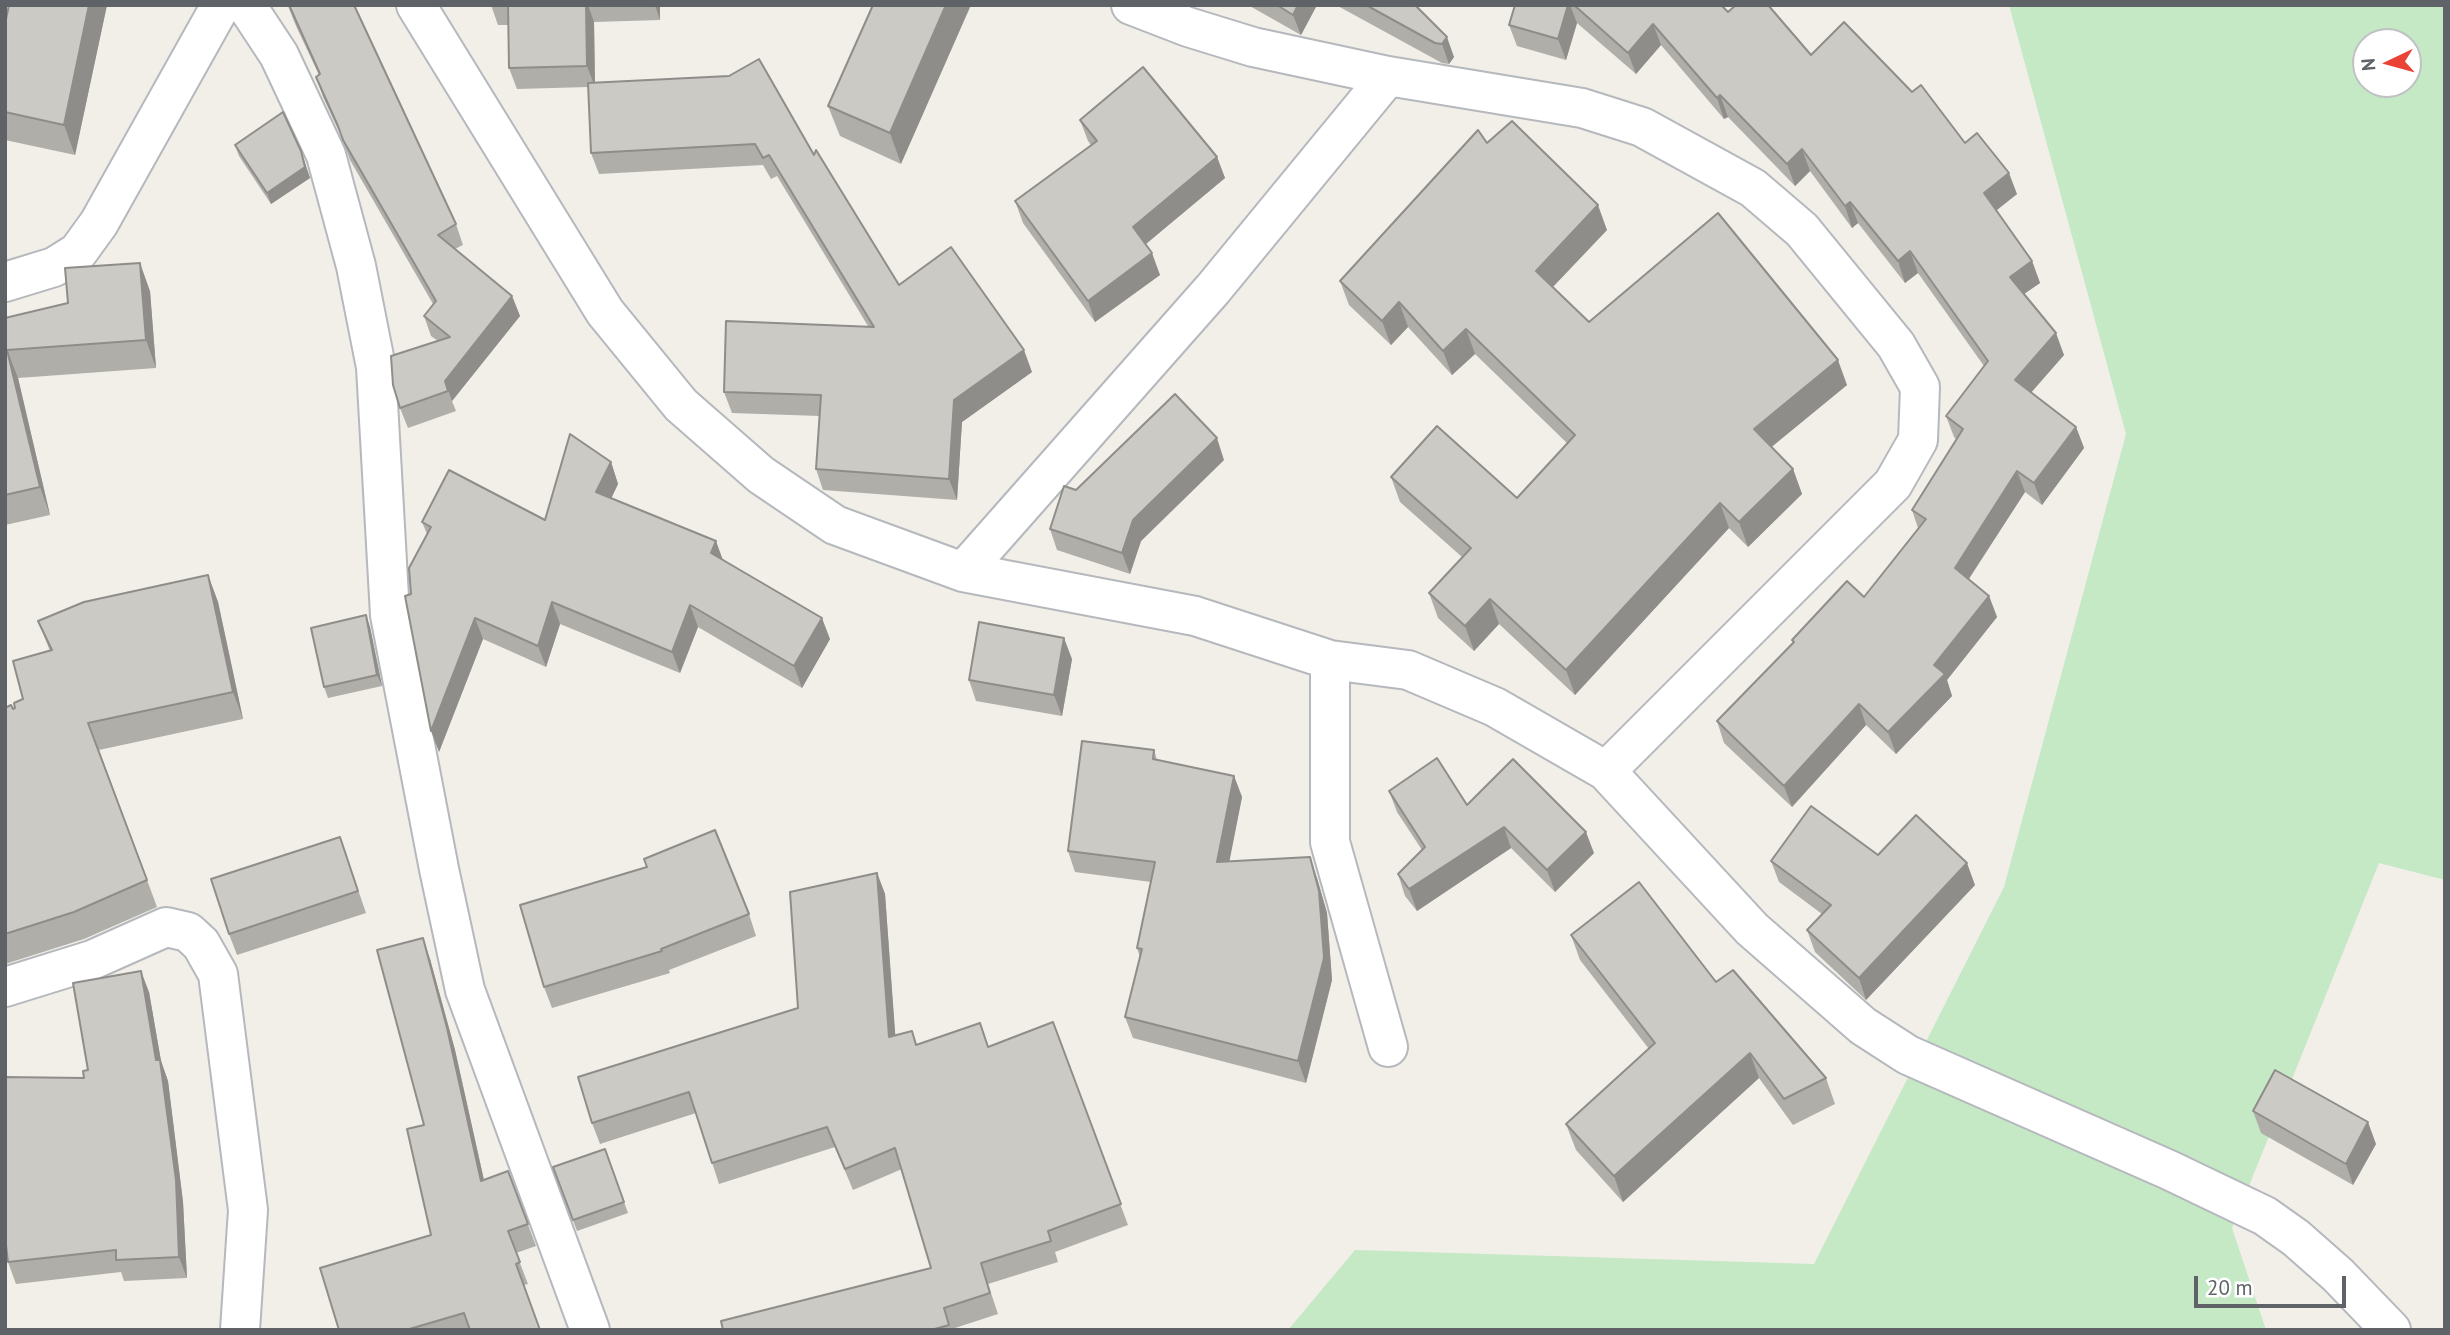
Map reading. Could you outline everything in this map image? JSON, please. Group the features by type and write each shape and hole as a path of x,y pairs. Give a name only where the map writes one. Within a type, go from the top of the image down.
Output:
{"street":[{"path":"5,282 54,267 78,253 99,223 221,5"},
{"path":"246,5 279,55 326,155 356,266 376,367 383,450 390,615 450,923 465,990 590,1330"},
{"path":"416,5 605,312 681,405 761,474 835,525 963,572 1195,616 1330,660 1408,670 1495,707 1606,771 1752,929 1864,1026 1908,1055 2169,1170 2265,1216 2296,1238 2338,1275 2391,1330"},
{"path":"1131,5 1188,27 1253,47 1388,76 1582,108 1642,127 1753,188 1802,230 1896,345 1920,387 1918,440 1893,484 1606,771"},
{"path":"963,572 1221,279 1388,76"},
{"path":"1330,660 1330,842 1388,1047"},
{"path":"5,987 92,960 166,927 188,932 201,944 218,974 248,1210 240,1330"}],"green space":[{"path":"2009,5 2445,5 2445,880 2379,863 2232,1228 2266,1330 1288,1330 1355,1250 1814,1264 2004,887 2126,434"}],"building":[{"path":"9,5 89,5 64,125 5,112 5,24"},
{"path":"289,5 354,5 456,224 438,235 512,296 445,381 448,391 400,408 393,385 391,356 450,337 424,316 436,301 343,140 316,77 320,74"},
{"path":"508,5 586,5 587,66 509,68"},
{"path":"873,5 946,5 890,133 828,106"},
{"path":"1277,5 1298,5 1293,15"},
{"path":"1366,5 1415,5 1447,37 1442,44 1435,43"},
{"path":"1515,5 1568,5 1558,39 1509,25"},
{"path":"1574,5 1721,5 1728,12 1736,5 1768,5 1811,55 1844,22 1912,92 1921,85 1965,143 1977,133 2009,173 1984,193 2032,261 2010,277 2056,333 2015,380 2076,427 2034,483 2017,471 1955,568 1989,596 1934,665 1945,674 1888,732 1859,704 1784,786 1717,721 1794,642 1792,640 1847,581 1864,597 1926,519 1912,510 1963,429 1946,416 1988,361 1910,251 1898,261 1850,202 1845,206 1802,149 1787,164 1720,95 1717,98 1653,24 1628,53"},
{"path":"759,59 814,155 816,150 899,285 951,247 1024,350 954,400 949,479 816,469 821,395 724,392 726,321 874,327 769,155 763,158 755,144 591,153 588,83 729,76"},
{"path":"1143,67 1217,157 1133,227 1152,253 1088,301 1015,201 1097,141 1080,120"},
{"path":"283,112 301,151 305,167 267,193 235,145"},
{"path":"1512,121 1598,205 1536,271 1589,322 1718,213 1838,360 1754,429 1793,469 1739,522 1720,503 1566,670 1490,599 1465,626 1429,593 1471,548 1391,477 1437,426 1517,498 1575,435 1466,329 1443,351 1399,302 1382,321 1340,281 1478,130 1487,143"},
{"path":"140,263 146,340 7,350 40,487 5,495 5,318 68,303 65,268"},
{"path":"1175,394 1217,438 1133,520 1122,553 1050,529 1064,486 1076,490"},
{"path":"570,434 611,462 596,492 716,541 711,553 822,618 794,666 690,605 672,652 552,602 538,646 475,618 431,731 405,596 411,594 409,568 431,527 422,522 449,470 545,520"},
{"path":"208,575 233,692 88,723 147,880 74,912 5,934 5,708 11,705 15,708 14,703 23,699 13,661 52,650 38,621 84,602"},
{"path":"366,615 377,675 324,687 311,628"},
{"path":"979,622 1064,638 1054,695 969,680"},
{"path":"1082,741 1154,750 1153,759 1234,776 1217,862 1310,857 1319,891 1324,958 1298,1061 1125,1017 1142,949 1137,948 1155,862 1068,851"},
{"path":"1437,758 1467,805 1513,759 1586,832 1547,870 1504,827 1409,889 1398,874 1425,847 1389,791"},
{"path":"1811,806 1878,855 1916,815 1967,863 1859,978 1807,930 1831,905 1771,861"},
{"path":"715,830 749,914 661,949 662,951 544,987 520,905 647,867 644,859"},
{"path":"340,837 358,891 229,934 211,879"},
{"path":"877,873 889,1037 912,1031 916,1045 980,1023 988,1047 1053,1022 1121,1204 1048,1231 1051,1241 981,1263 990,1293 944,1308 949,1325 931,1330 723,1330 721,1321 931,1268 895,1148 845,1169 827,1127 712,1163 689,1092 592,1123 578,1077 798,1008 790,892"},
{"path":"1639,882 1716,982 1733,970 1826,1078 1784,1099 1750,1053 1614,1176 1566,1124 1655,1043 1571,935"},
{"path":"423,938 447,1028 481,1181 508,1171 528,1224 508,1231 520,1262 516,1264 540,1330 470,1330 464,1313 406,1330 339,1330 320,1268 431,1235 407,1129 424,1125 377,950"},
{"path":"141,971 156,1060 160,1060 176,1180 179,1257 116,1260 116,1250 8,1262 5,1237 5,1077 84,1078 83,1071 88,1070 73,983"},
{"path":"2275,1070 2368,1122 2346,1164 2253,1111"},
{"path":"605,1149 624,1202 573,1220 553,1167"}]}
